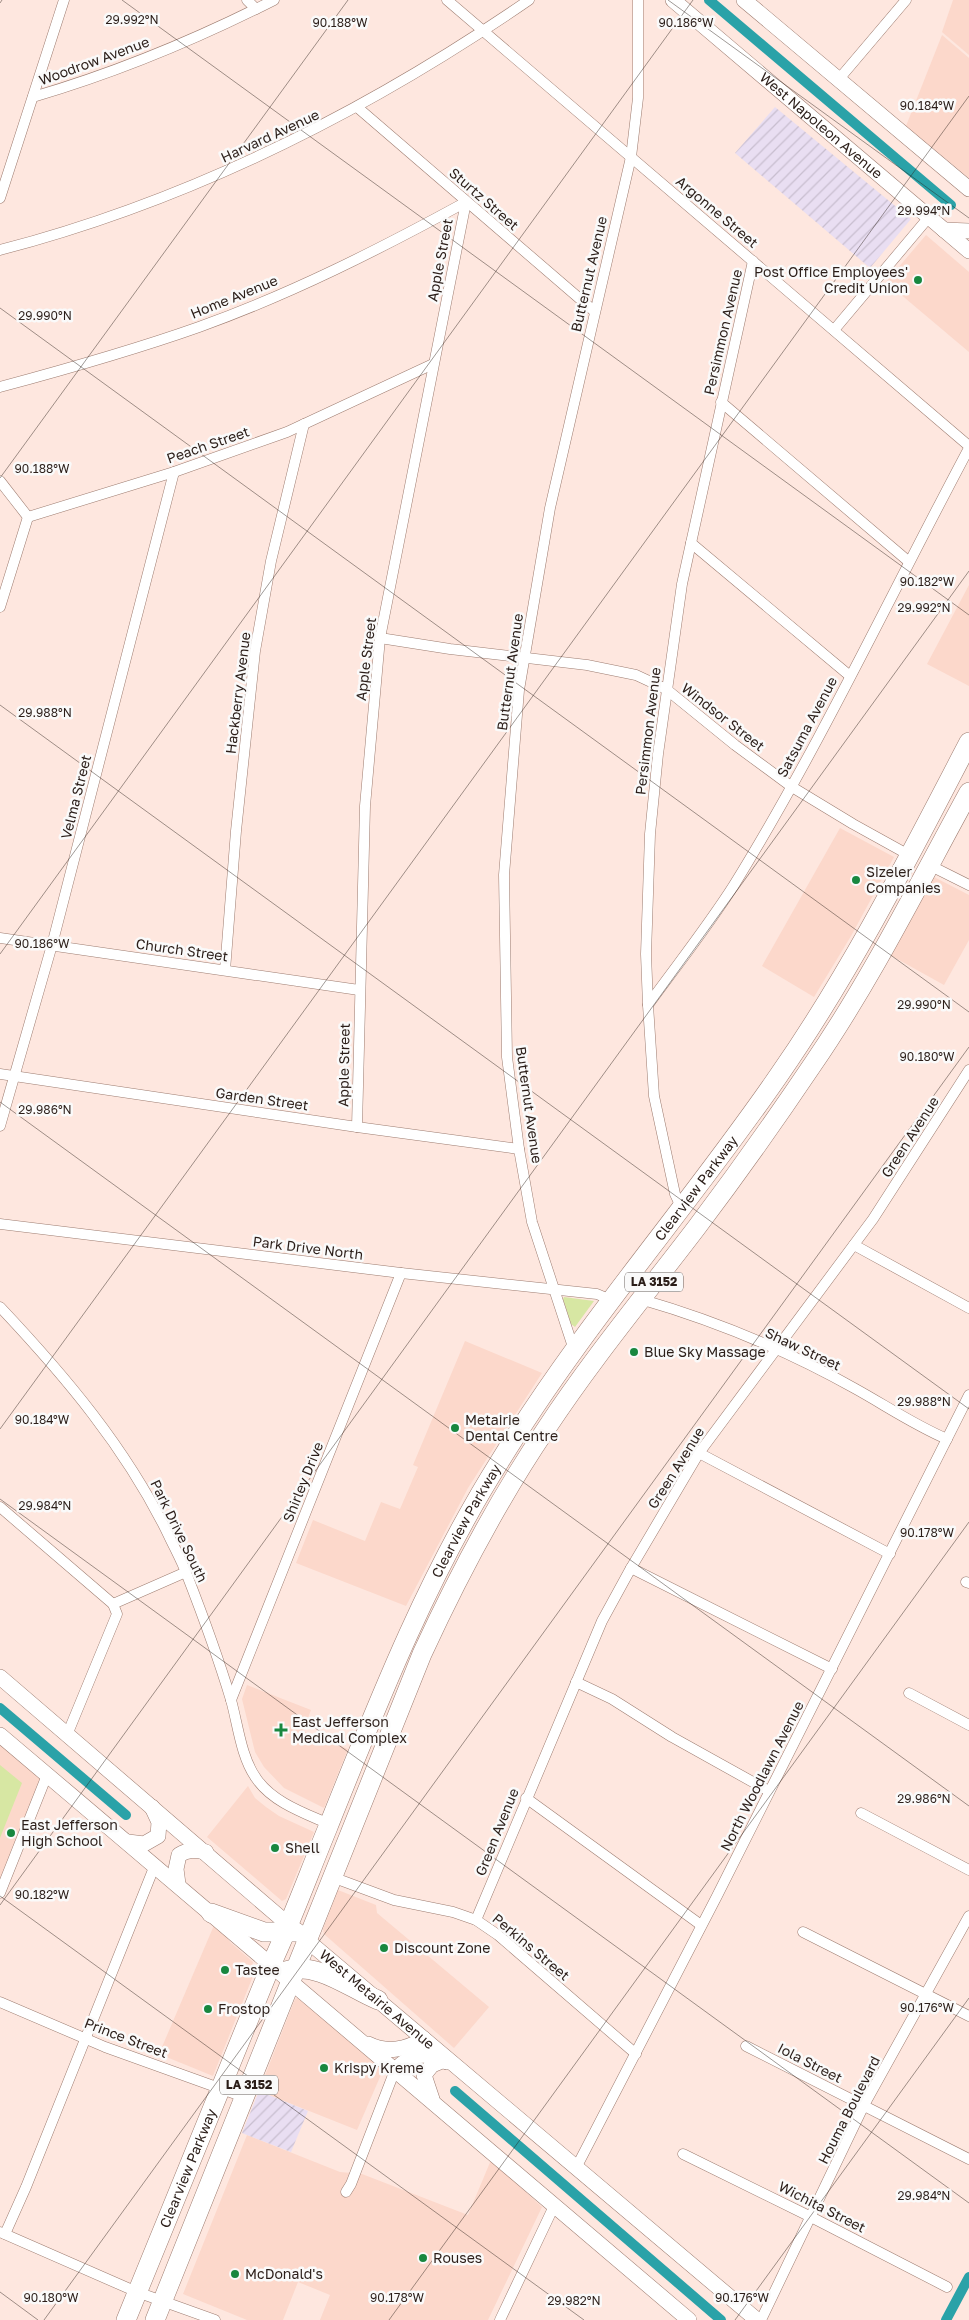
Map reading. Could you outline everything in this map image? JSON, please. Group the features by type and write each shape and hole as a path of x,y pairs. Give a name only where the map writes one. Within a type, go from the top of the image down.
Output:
{"highway":[{"name":"Clearview Parkway","path":"155,2320 244,2098 285,1971 329,1824 384,1690 426,1596 455,1538 498,1463 574,1350 682,1210 780,1074 808,1031 858,950 969,742"},
{"name":"Clearview Parkway","path":"295,1933 317,1915 422,1654 445,1603 481,1535 516,1476 587,1370 702,1220 815,1062 908,905 969,792"},
{"path":"929,865 922,855 923,848 934,826 930,815"},
{"path":"908,905 904,893 917,864 909,855"},
{"path":"640,1299 632,1290 655,1259 671,1224"},
{"path":"587,1370 597,1338 616,1312 617,1307 611,1300"},
{"path":"346,1785 354,1797 340,1831 347,1842"},
{"path":"211,1912 264,1932 295,1933"},
{"name":"Clearview Parkway","path":"126,2320 261,1991 285,1971"},
{"path":"285,1971 322,1972 356,1991 378,2000"},
{"path":"183,2181 208,2190"}],"main road":[{"name":"West Napoleon Avenue","path":"673,0 969,251"},
{"path":"744,0 969,189"},
{"path":"944,230 969,231"},
{"name":"West Metairie Avenue","path":"0,1677 206,1852 295,1933 402,2020 450,2064 757,2320"},
{"path":"0,1735 211,1912 285,1971 360,2040 689,2320"},
{"path":"128,1842 144,1844 158,1836 159,1822 152,1806"},
{"path":"178,1884 176,1869 179,1855 185,1851 193,1850 206,1852"},
{"path":"394,2050 402,2043 406,2036 402,2020"},
{"path":"360,2040 372,2046 394,2050 409,2047 424,2039"},
{"path":"395,2070 406,2059 420,2054 450,2064"},
{"path":"433,2101 424,2075 432,2065 450,2064"}],"street":[{"path":"0,198 64,0"},
{"path":"247,0 256,9"},
{"name":"Woodrow Avenue","path":"33,97 85,82 184,42 274,0"},
{"name":"Argonne Street","path":"447,0 969,447"},
{"name":"Harvard Avenue","path":"0,250 125,212 184,189 285,144 326,124 484,32 530,0"},
{"name":"Butternut Avenue","path":"574,1350 532,1222 520,1148 507,1057 504,875 519,690 550,508 631,157 638,98 638,0"},
{"path":"839,79 906,0"},
{"name":"Sturtz Street","path":"356,107 594,311"},
{"name":"Apple Street","path":"357,1127 365,806 380,638 466,202"},
{"name":"Home Avenue","path":"0,387 82,364 200,326 278,295 390,244 466,202"},
{"path":"834,330 929,217"},
{"name":"Persimmon Avenue","path":"682,1210 675,1194 654,1096 646,954 650,834 666,689 682,584 753,261"},
{"name":"Peach Street","path":"28,517 174,472 287,432 433,364"},
{"path":"721,402 908,561"},
{"name":"Hackberry Avenue","path":"224,970 236,831 255,651 273,552 304,424"},
{"name":"Satsuma Avenue","path":"648,1005 729,892 792,786 969,447"},
{"name":"Velma Street","path":"0,1126 16,1076 52,945 174,472"},
{"path":"0,481 28,517 0,607"},
{"path":"691,543 850,676"},
{"name":"Windsor Street","path":"380,638 450,649 587,665 636,675 666,689 735,745 792,786 853,824 909,855"},
{"path":"929,865 969,885"},
{"name":"Church Street","path":"0,938 359,990"},
{"name":"Green Avenue","path":"476,1920 602,1620 631,1568 699,1453 873,1219 969,1070"},
{"name":"Garden Street","path":"0,1074 357,1127 520,1148"},
{"name":"Park Drive North","path":"0,1224 401,1273 597,1294 611,1300"},
{"path":"854,1245 969,1308"},
{"name":"Shirley Drive","path":"231,1700 401,1273"},
{"name":"Shaw Street","path":"640,1299 775,1349 853,1387 927,1431 947,1439"},
{"name":"Park Drive South","path":"0,1307 46,1356 93,1414 125,1459 156,1510 186,1572 215,1650 231,1700 247,1761 256,1779 290,1806 329,1824"},
{"name":"North Woodlawn Avenue","path":"576,2168 832,1669 969,1395"},
{"path":"699,1453 890,1554"},
{"path":"0,1507 113,1604 117,1614 67,1734"},
{"path":"631,1568 832,1669"},
{"path":"113,1604 186,1572"},
{"path":"576,1682 612,1699 672,1737 769,1791"},
{"path":"910,1693 969,1726"},
{"path":"0,1892 47,1775"},
{"path":"526,1798 701,1925"},
{"path":"861,1813 969,1870"},
{"path":"155,1865 68,2078 26,2187 2,2233 137,2292 164,2300 215,2320"},
{"name":"Perkins Street","path":"332,1877 394,1900 453,1912 476,1920 498,1935 636,2054"},
{"name":"Houma Boulevard","path":"762,2320 864,2105 969,1916"},
{"path":"803,1932 969,2016"},
{"name":"Prince Street","path":"0,2002 105,2047 222,2088 244,2098"},
{"name":"Iola Street","path":"746,2046 969,2159"},
{"path":"346,2192 351,2184 395,2070"},
{"name":"Wichita Street","path":"684,2154 811,2216 946,2287"},
{"path":"500,2320 555,2204"}],"shaded area":[{"path":"953,0 969,0 969,55 942,32"},
{"path":"942,35 969,58 969,178 906,126"},
{"path":"775,107 911,219 870,268 735,153"},
{"path":"926,235 969,272 969,352 886,282"},
{"path":"969,585 969,686 927,664"},
{"path":"840,828 894,857 851,936 814,997 762,966"},
{"path":"934,877 969,895 969,940 944,985 890,955"},
{"path":"465,1341 542,1373 468,1488 406,1606 296,1563 313,1520 365,1541 381,1502 400,1509 418,1467 413,1465"},
{"path":"247,1685 311,1710 303,1731 348,1749 324,1808 284,1788 264,1767 255,1752 242,1699"},
{"name":"East Jefferson High School","path":"0,1744 43,1780 0,1886"},
{"path":"248,1786 255,1798 266,1807 279,1816 314,1832 286,1899 282,1901 207,1837"},
{"path":"338,1890 376,1905 377,1913 489,2007 454,2048 324,1934 323,1929"},
{"path":"215,1923 231,1943 253,1962 252,1967 255,1971 213,2076 159,2054"},
{"path":"298,1998 383,2070 357,2130 259,2091 295,1999"},
{"path":"259,2091 308,2111 291,2152 242,2133"},
{"path":"247,2135 340,2172 362,2174 468,2215 491,2160 542,2207 488,2320 320,2320 330,2295 298,2282 283,2320 247,2320 183,2294"}],"green space":[{"path":"564,1297 594,1301 575,1327 571,1324"},
{"path":"0,1765 22,1783 0,1838"}],"waterway":[{"path":"709,0 951,205"},
{"path":"0,1708 126,1815"},
{"path":"455,2091 721,2320"},
{"path":"946,2320 969,2277"}],"place":[{"name":"Post Office Employees' Credit Union","path":"918,280"},
{"name":"Sizeler Companies","path":"856,880"},
{"name":"Blue Sky Massage","path":"634,1352"},
{"name":"Metairie Dental Centre","path":"455,1428"},
{"name":"East Jefferson Medical Complex","path":"281,1730"},
{"name":"East Jefferson High School","path":"11,1833"},
{"name":"Shell","path":"275,1848"},
{"name":"Discount Zone","path":"384,1948"},
{"name":"Tastee","path":"225,1970"},
{"name":"Frostop","path":"208,2009"},
{"name":"Krispy Kreme","path":"324,2068"},
{"name":"Rouses","path":"423,2258"},
{"name":"McDonald's","path":"235,2274"}]}
